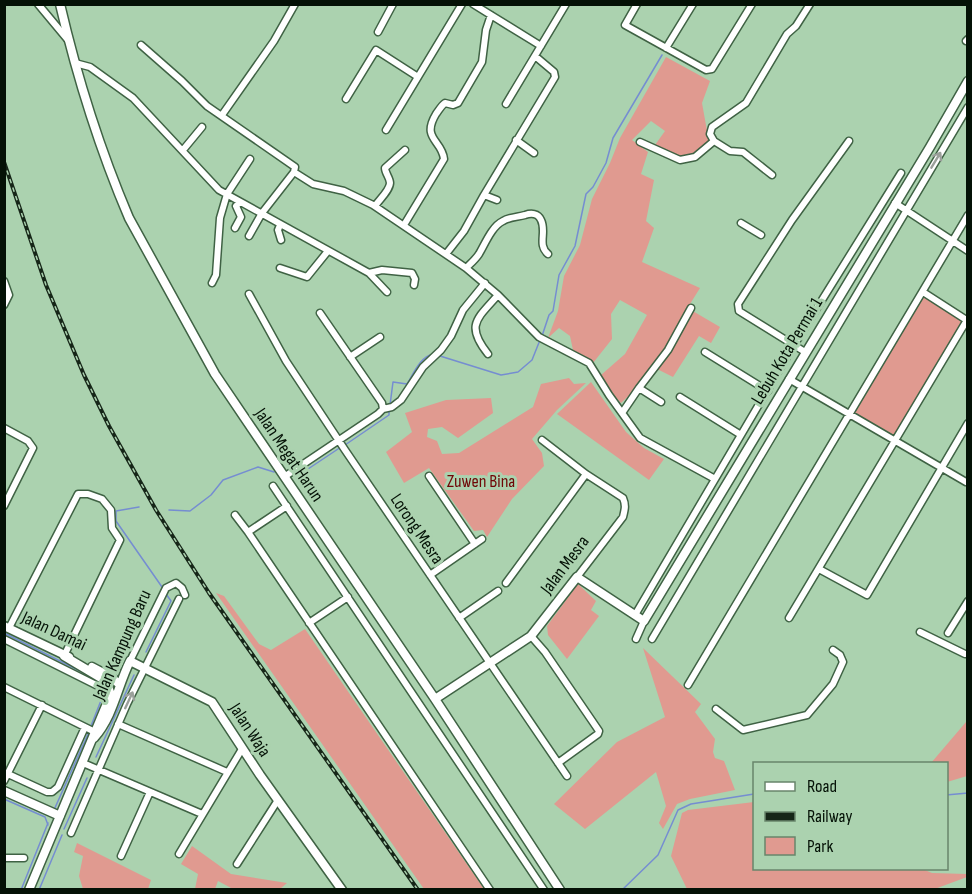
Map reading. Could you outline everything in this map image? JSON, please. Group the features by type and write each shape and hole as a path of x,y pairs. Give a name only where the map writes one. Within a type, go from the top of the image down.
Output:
{"street":[{"path":"38,4 69,41"},
{"name":"Jalan Megat Harun","path":"60,4 75,63 129,218 215,374 435,699 560,890"},
{"path":"222,115 274,40 295,4"},
{"path":"378,32 393,4"},
{"path":"386,130 462,4"},
{"path":"473,4 541,46"},
{"path":"506,104 566,4"},
{"path":"637,4 624,25 706,70 712,69 752,4"},
{"path":"666,48 693,4"},
{"path":"772,174 743,152 730,151 714,141 710,134 712,127 746,103 787,34 796,26 810,4"},
{"path":"404,225 444,159 443,152 433,140 431,123 442,105 458,103 482,62 486,30 491,15"},
{"path":"141,45 207,106 313,184 344,191 375,206 466,268 498,295 539,337 589,363 640,438 715,479"},
{"path":"346,99 376,50 418,77"},
{"path":"446,254 464,231 555,77 554,72 535,56"},
{"path":"75,63 90,67 133,98 219,190 369,273 387,292"},
{"name":"Lebuh Kota Permai 1","path":"636,639 644,621 968,81"},
{"name":"Lebuh Kota Permai 1","path":"652,639 968,107"},
{"path":"183,150 202,127"},
{"path":"516,140 534,153"},
{"path":"640,142 680,160 695,157 714,141"},
{"path":"805,352 739,311 738,304 792,220 849,141"},
{"path":"375,206 389,187 390,183 384,171 385,168 405,150"},
{"path":"212,283 216,275 220,218 227,194 250,159"},
{"path":"249,236 293,169"},
{"path":"635,615 794,345 901,173"},
{"path":"484,195 496,200"},
{"path":"235,228 241,217 236,210 240,202"},
{"path":"895,203 968,251"},
{"path":"466,268 477,257 503,220 532,213 541,219 542,246 543,250 549,254"},
{"path":"688,685 968,215"},
{"path":"741,224 760,234"},
{"path":"280,225 278,230 281,240"},
{"path":"280,268 307,277 328,251"},
{"path":"369,273 381,270 412,273 415,279 414,285"},
{"path":"4,281 9,295 5,305"},
{"path":"284,477 342,445 378,414 401,400 423,367 437,355 451,336 463,310 485,283"},
{"path":"789,618 967,321 923,292"},
{"name":"Lorong Mesra","path":"249,294 286,361 567,776"},
{"path":"488,354 475,336 475,326 479,316 498,295"},
{"path":"622,413 668,350 691,308"},
{"path":"320,313 382,403 388,408"},
{"path":"350,357 380,337"},
{"path":"705,352 768,391"},
{"path":"789,379 966,482"},
{"path":"639,388 661,402"},
{"path":"680,397 741,435"},
{"path":"819,568 867,595 968,423"},
{"path":"4,428 28,441 33,448 4,506"},
{"name":"Jalan Mesra","path":"435,699 531,636 623,517 626,508 623,498 586,474 542,440"},
{"path":"506,583 586,474"},
{"path":"429,476 475,544"},
{"name":"Jalan Megat Harun","path":"273,486 544,890"},
{"path":"7,627 78,494 87,494 102,499 111,510 112,528 120,540 64,656"},
{"path":"248,532 287,506"},
{"path":"235,515 489,890"},
{"path":"430,575 482,539"},
{"path":"324,562 336,554"},
{"path":"577,577 644,621"},
{"name":"Jalan Kampung Baru","path":"95,735 103,729 119,693 119,684 166,588 176,583 182,588 182,597 144,669"},
{"path":"459,618 498,591"},
{"path":"309,622 348,597"},
{"path":"948,633 968,601"},
{"name":"Jalan Damai","path":"7,627 105,674 119,684"},
{"path":"920,632 968,654"},
{"path":"531,636 545,652 599,731 558,763"},
{"path":"4,639 110,692"},
{"path":"716,709 743,730 807,715 833,684 843,662 840,655 833,650"},
{"name":"Jalan Kampung Baru","path":"29,890 95,735 110,692 106,681 64,656"},
{"name":"Jalan Waja","path":"130,661 212,702 342,890"},
{"path":"71,833 144,669"},
{"path":"4,687 85,727 95,735"},
{"path":"4,781 42,705"},
{"path":"118,724 227,772"},
{"path":"8,774 52,792 58,788 85,727"},
{"path":"179,854 242,748"},
{"path":"83,763 202,814"},
{"path":"4,791 60,816"},
{"path":"121,856 150,792"},
{"path":"237,864 278,800"},
{"path":"4,858 24,858"}],"green space":[{"path":"666,57 710,81 702,103 709,142 694,154 682,158 655,145 665,131 651,121 632,140 648,152 641,174 654,180 646,221 654,228 642,262 700,288 690,304 691,310 720,327 711,343 699,336 673,377 657,369 621,403 608,389 601,375 625,354 647,315 620,300 611,314 612,339 593,363 573,350 570,336 559,328 548,338 558,311 564,276 580,245 592,199 620,138"},
{"path":"925,294 966,317 894,435 855,413"},
{"name":"Zuwen Bina","path":"569,378 574,384 586,383 557,410 532,439 542,453 544,466 512,499 487,537 483,530 474,531 429,468 404,483 386,452 412,432 405,413 446,400 491,398 493,413 458,438 442,427 428,429 427,437 437,441 442,454 459,453 533,407 541,384"},
{"path":"591,382 626,432 644,448 664,459 649,480 557,414"},
{"path":"578,584 596,601 591,610 599,616 567,659 548,635 547,626"},
{"path":"216,593 224,596 259,644 271,650 305,629 484,889 424,889"},
{"path":"643,648 701,704 695,712 715,739 713,752 715,758 724,761 735,790 690,799 677,804 663,829 659,823 666,806 656,772 585,829 554,804 617,742 665,717"},
{"path":"966,722 968,723 967,776 948,782 948,762 932,762"},
{"path":"753,802 753,870 925,870 932,873 967,874 967,877 932,890 687,889 671,856 682,813 688,810"},
{"path":"77,843 151,880 148,889 83,889 79,876 83,856 74,852"},
{"path":"192,846 231,874 287,883 280,889 233,889 218,881 215,889 195,889 198,874 181,864"}],"waterway":[{"path":"542,336 549,315 553,311 559,275 575,246 586,194 593,187 606,163 613,138 662,55"},
{"path":"440,356 501,375 518,372 532,360 540,340"},
{"path":"390,405 393,382 407,384 424,358 433,354"},
{"path":"345,445 389,415 389,410"},
{"path":"299,475 341,447"},
{"path":"169,510 190,511 211,495 223,480 258,467 274,472"},
{"path":"139,507 116,511 116,521 162,587"},
{"path":"146,652 171,601 166,594"},
{"path":"4,633 92,677"},
{"path":"96,757 134,675"},
{"path":"91,726 102,698"},
{"path":"54,810 88,734"},
{"path":"64,829 87,778"},
{"path":"948,795 968,793"},
{"path":"622,890 658,855 678,810 691,804 753,794"},
{"path":"4,799 45,817 48,825"},
{"path":"21,890 48,823"},
{"path":"39,890 62,835"}],"railway":[{"path":"4,162 46,285 84,375 109,426 156,510 209,593 418,890"}]}
